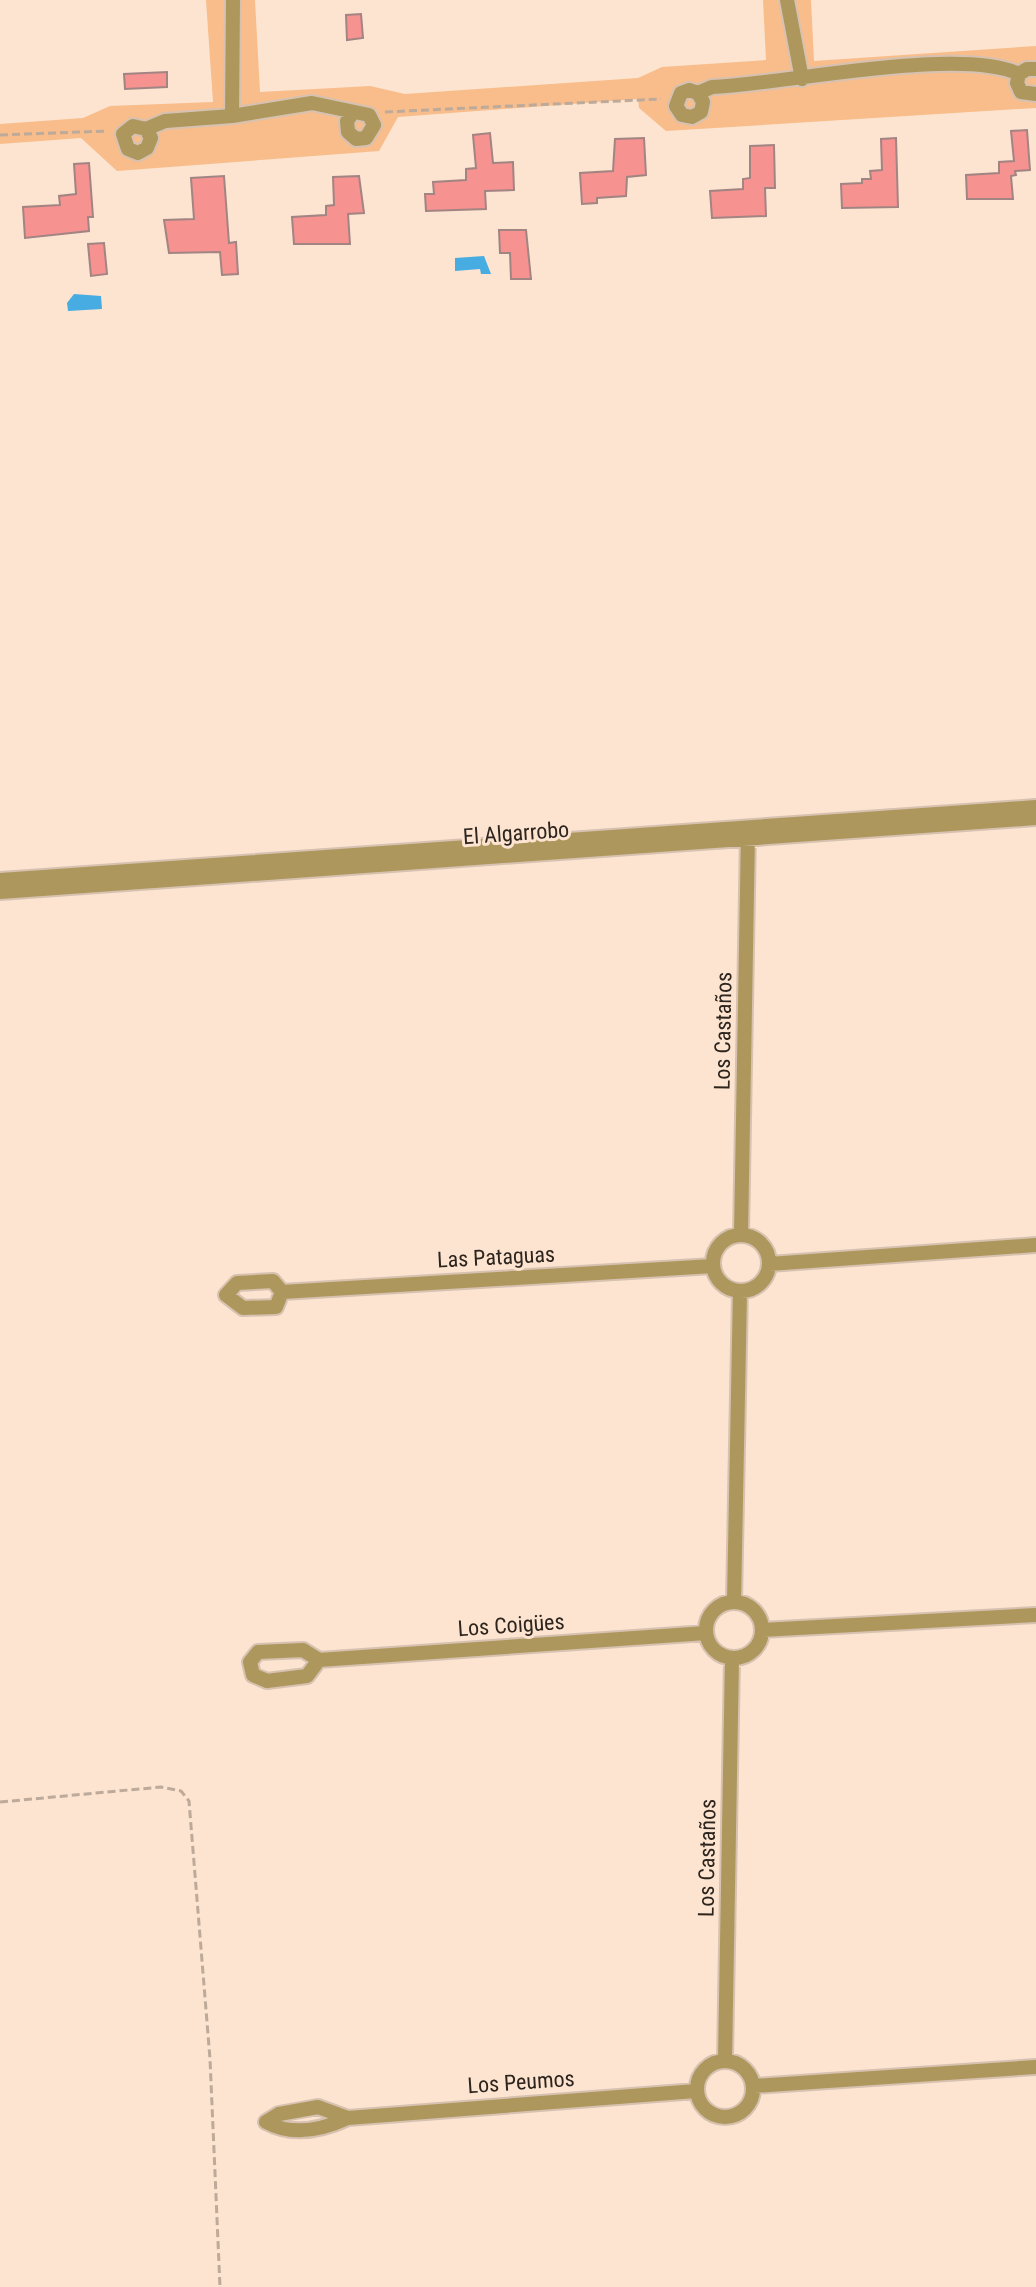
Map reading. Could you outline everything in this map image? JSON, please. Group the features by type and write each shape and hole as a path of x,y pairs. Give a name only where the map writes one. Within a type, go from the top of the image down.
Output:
{"street":[{"path":"232,116 233,0"},
{"path":"787,0 802,79"},
{"path":"698,93 703,102 697,116 682,115 676,101 685,91 698,93 712,87 930,66 990,66 1019,74 1027,69 1036,69"},
{"path":"1019,74 1018,88 1026,95 1036,94"},
{"path":"146,129 150,143 138,153 128,149 123,134 133,126 146,129 165,121 232,116 312,103 352,114 361,112 369,115 373,130 361,139 348,132 347,121 352,114"},
{"name":"El Algarrobo","path":"0,892 748,834 1036,807"},
{"name":"El Algarrobo","path":"0,880 1036,818"},
{"name":"Los Castaños","path":"741,1235 748,834"},
{"path":"741,1235 758,1241 769,1264 760,1283 740,1291 722,1284 713,1266 720,1244 741,1235"},
{"path":"769,1264 1036,1245"},
{"name":"Las Pataguas","path":"282,1292 713,1266"},
{"path":"734,1602 740,1291"},
{"path":"734,1602 754,1610 762,1630 753,1650 732,1658 718,1652 706,1633 713,1612 734,1602"},
{"path":"762,1630 1036,1615"},
{"name":"Los Coigües","path":"319,1660 706,1633"},
{"name":"Los Castaños","path":"725,2060 732,1658"},
{"path":"725,2060 744,2067 754,2086 751,2102 732,2116 708,2112 696,2091 704,2069 725,2060"},
{"path":"754,2086 1036,2067"},
{"name":"Los Peumos","path":"348,2118 696,2091"}],"path":[{"path":"369,115 597,101 676,101"},
{"path":"0,135 99,130 123,134"},
{"path":"0,1802 161,1787 176,1789 189,1801 210,2059 220,2287"}],"shaded area":[{"path":"206,0 255,0 260,92 370,86 405,94 638,78 662,67 766,60 763,0 811,0 814,61 1036,46 1036,108 666,131 639,108 638,99 398,117 379,151 117,171 81,138 0,144 0,124 83,118 110,106 213,102"}],"water":[{"path":"484,256 491,274 481,274 480,269 455,271 455,258"},
{"path":"74,294 101,296 102,309 68,311 67,303"}],"building":[{"path":"361,14 363,38 347,40 346,15"},
{"path":"167,72 167,87 125,89 124,74"},
{"path":"1027,130 1030,170 1015,171 1016,175 1011,176 1013,199 967,199 966,175 999,173 999,162 1014,161 1011,131"},
{"path":"490,133 493,163 513,162 514,190 485,191 486,209 426,211 425,194 434,194 433,182 466,180 466,169 476,168 473,135"},
{"path":"644,138 646,175 627,177 626,196 597,198 597,203 582,204 580,173 613,171 615,139"},
{"path":"896,138 898,207 842,208 841,184 862,183 862,179 871,179 870,171 882,170 881,139"},
{"path":"774,145 775,188 765,188 766,216 712,218 710,191 743,189 743,179 750,178 750,146"},
{"path":"89,163 93,217 88,217 89,231 25,238 23,207 60,205 59,196 76,194 74,164"},
{"path":"224,176 229,243 236,242 238,274 222,275 220,252 169,253 164,220 194,219 191,178"},
{"path":"359,176 364,213 348,214 350,244 294,244 292,217 326,215 326,206 334,205 333,177"},
{"path":"499,230 526,230 531,279 511,279 510,253 500,253"},
{"path":"104,243 107,274 91,276 88,244"}]}
